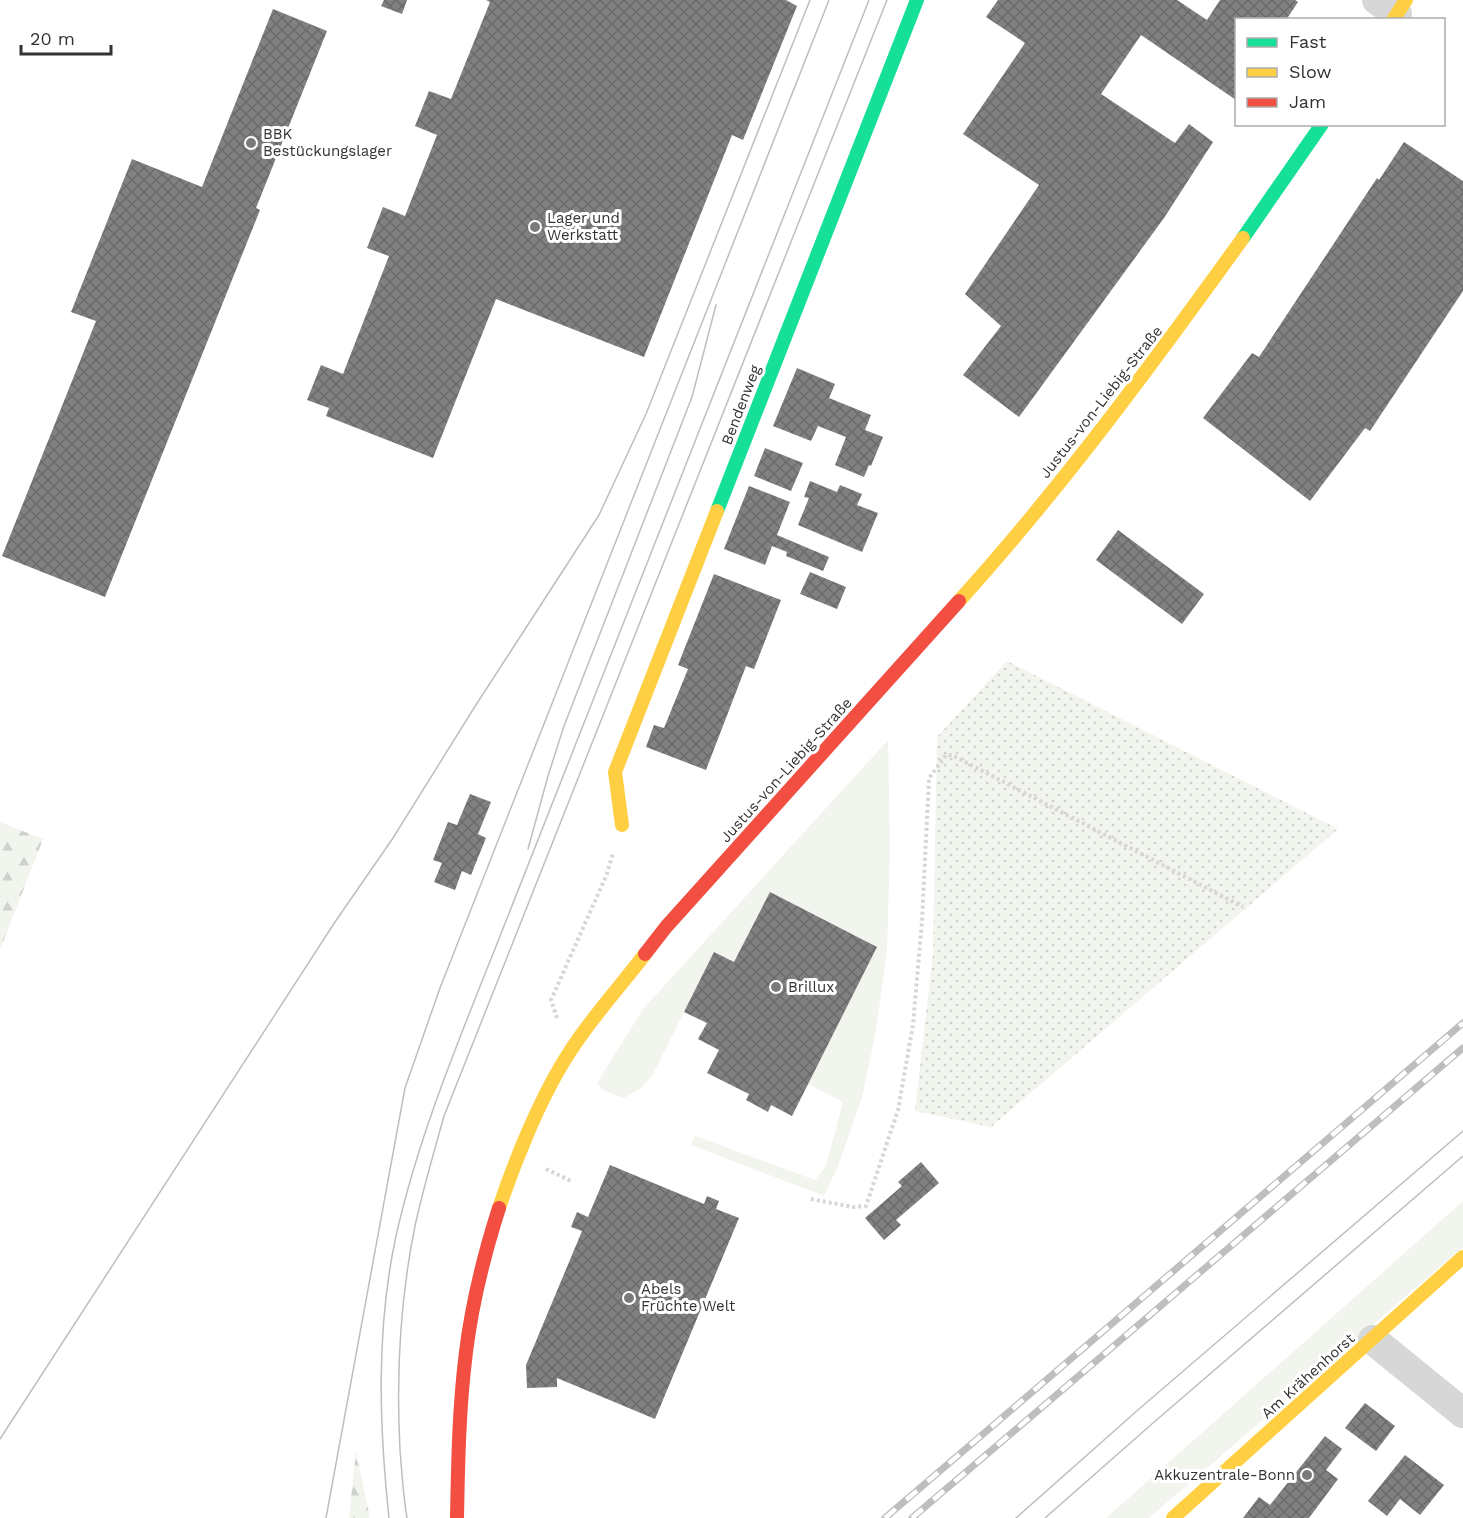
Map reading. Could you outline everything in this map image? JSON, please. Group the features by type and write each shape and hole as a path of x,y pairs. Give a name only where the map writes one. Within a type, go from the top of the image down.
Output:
{"main road":[{"name":"Bendenweg","path":"622,825 615,772 917,0"},
{"name":"Justus-von-Liebig-Straße","path":"457,1518 459,1432 466,1351 485,1252 510,1176 544,1100 569,1053 666,927 1001,555 1127,398 1254,223 1321,126"},
{"name":"Am Krähenhorst","path":"1173,1518 1463,1257"}],"street":[{"path":"1373,1340 1463,1413"}],"path":[{"path":"810,1199 853,1207 866,1206 898,1110 913,1025 922,921 929,778 946,755 952,755 1243,907"},
{"path":"569,1053 551,1000 606,874 622,825"},
{"path":"554,1173 573,1182"}],"green space":[{"path":"1007,661 1338,829 991,1127 915,1111 933,954 937,737"},
{"path":"888,740 890,849 887,951 876,1030 862,1098 838,1166 824,1196 691,1145 695,1136 815,1180 826,1166 843,1102 808,1084 877,947 770,893 734,962 714,952 652,1076 641,1088 624,1098 604,1091 597,1083 643,1009"},
{"path":"0,822 43,839 0,950"},
{"path":"1463,1201 1463,1247 1149,1518 1106,1518"},
{"path":"356,1451 370,1518 349,1518"}],"building":[{"path":"384,0 407,0 402,14 381,6"},
{"name":"Lager und Werkstatt","path":"486,0 786,0 797,6 743,140 732,135 644,357 496,299 433,458 326,416 329,408 307,400 321,365 343,374 389,256 367,248 383,207 405,216 437,135 415,126 429,91 451,99 490,2"},
{"path":"998,0 1177,0 1207,20 1220,0 1295,0 1298,2 1287,18 1235,18 1235,99 1141,35 1101,94 1175,143 1189,124 1213,142 1164,218 1019,417 963,375 1001,326 965,294 1039,185 963,134 1025,43 986,17"},
{"path":"273,9 327,31 256,208 260,210 105,597 2,556 96,321 71,312 132,159 202,187"},
{"path":"1404,142 1463,181 1463,291 1370,431 1365,428 1310,501 1203,418 1252,353 1259,357 1377,178 1379,180"},
{"path":"797,368 835,384 829,398 871,415 865,430 883,437 864,477 835,465 846,437 818,426 811,441 773,426"},
{"path":"765,448 803,463 791,491 754,476"},
{"path":"810,481 837,492 840,485 862,494 857,505 878,513 862,552 798,525 809,498 804,497"},
{"path":"749,486 790,502 777,535 829,557 823,571 786,556 787,552 772,546 765,565 724,549"},
{"path":"1118,530 1204,594 1182,624 1096,560"},
{"path":"810,572 846,587 837,609 800,594"},
{"path":"714,574 781,600 754,669 746,666 706,770 646,747 654,725 664,728 688,669 678,665"},
{"path":"470,794 491,802 478,834 486,838 471,875 462,871 455,890 434,882 442,863 433,860 448,822 457,825"},
{"name":"Brillux","path":"770,892 877,947 792,1116 771,1105 768,1112 746,1100 749,1094 707,1073 719,1050 698,1039 707,1023 684,1012 714,952 734,962"},
{"path":"921,1162 939,1183 896,1220 901,1225 884,1240 865,1218 902,1186 898,1182"},
{"name":"Abels Früchte Welt","path":"610,1165 704,1204 707,1196 719,1201 716,1209 739,1218 655,1419 557,1378 557,1387 527,1388 526,1365 582,1231 571,1227 577,1212 588,1217"},
{"path":"1365,1403 1395,1426 1376,1451 1345,1428"},
{"path":"1325,1436 1342,1449 1326,1470 1338,1479 1309,1518 1243,1518 1259,1497 1270,1505"},
{"path":"1405,1455 1444,1485 1420,1515 1400,1499 1387,1516 1368,1501"}],"tram line":[{"path":"0,1439 335,922 393,838 599,515 646,414 810,0"},
{"path":"326,1518 405,1088 440,988 829,0"},
{"path":"389,1518 383,1447 382,1341 396,1236 417,1157 459,1041 869,0"},
{"path":"407,1518 399,1422 399,1366 403,1310 415,1226 444,1116 887,0"},
{"path":"528,849 564,726 692,397 716,305"},
{"path":"1016,1518 1139,1409 1463,1131"},
{"path":"1045,1518 1463,1156"}],"railway":[{"path":"885,1518 1463,1023"},
{"path":"912,1518 1463,1048"}],"traffic: fast":[{"path":"717,511 917,0"},
{"path":"1243,238 1321,126"}],"traffic: slow":[{"path":"1394,18 1406,0"},
{"path":"959,601 1070,469 1141,378 1243,238"},
{"path":"622,825 615,772 717,511"},
{"path":"499,1208 548,1089 587,1027 645,954"},
{"path":"1173,1518 1463,1257"}],"traffic: jam":[{"path":"645,954 666,927 959,601"},
{"path":"457,1518 460,1414 466,1352 479,1279 499,1208"}],"place":[{"name":"BBK Bestückungslager","path":"251,143"},
{"name":"Lager und Werkstatt","path":"535,227"},
{"name":"Brillux","path":"776,987"},
{"name":"Abels Früchte Welt","path":"629,1298"},
{"name":"Akkuzentrale-Bonn","path":"1307,1475"}]}
